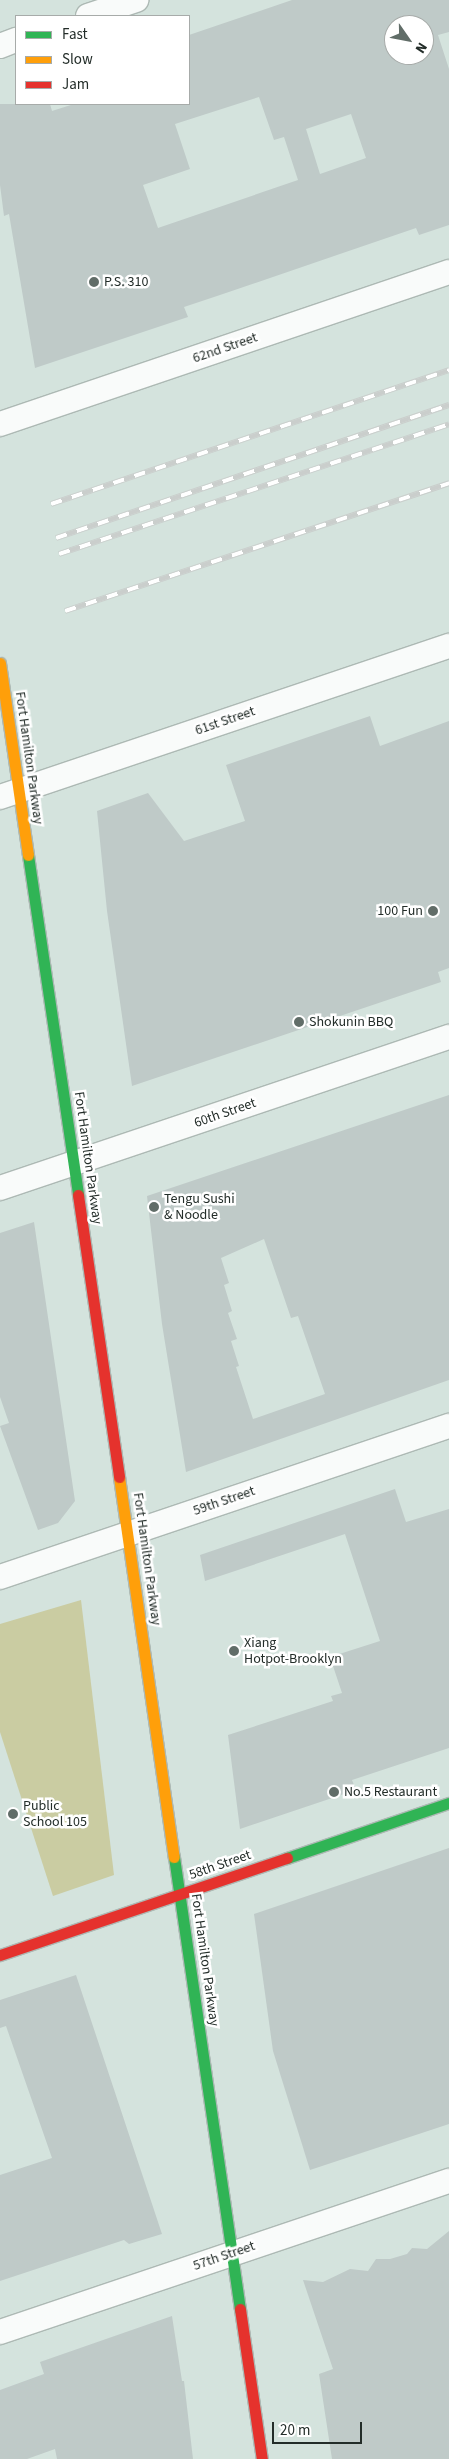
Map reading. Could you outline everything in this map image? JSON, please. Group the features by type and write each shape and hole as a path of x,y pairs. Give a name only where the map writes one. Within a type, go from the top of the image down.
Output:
{"main road":[{"name":"Fort Hamilton Parkway","path":"0,663 12,745 9,794 74,1164 262,2459"},
{"name":"58th Street","path":"0,1955 449,1804"}],"street":[{"path":"91,15 136,0"},
{"path":"0,46 15,40"},
{"name":"62nd Street","path":"0,424 449,272"},
{"name":"61st Street","path":"9,794 449,646"},
{"name":"60th Street","path":"0,1188 449,1037"},
{"name":"59th Street","path":"1,1574 128,1534 449,1426"},
{"name":"57th Street","path":"0,2332 449,2180"}],"green space":[{"path":"81,1600 114,1875 53,1896 0,1732 0,1624"}],"building":[{"path":"292,0 449,0 449,32 438,35 449,69 449,225 419,235 416,228 184,307 188,317 35,368 9,214 4,216 0,185 0,104 50,105 52,111 71,105 190,105 190,35","holes":["259,97 274,140 284,137 298,180 158,228 143,185 190,169 175,124","351,114 366,158 320,174 306,129"]},
{"path":"370,716 380,746 449,721 449,968 438,972 441,982 132,1086 107,911 97,811 148,793 184,841 245,821 226,765"},
{"path":"449,1095 449,1380 186,1472 162,1324 147,1196","holes":["264,1239 291,1318 298,1316 325,1394 253,1419 236,1367 239,1366 231,1341 237,1339 228,1313 232,1311 224,1285 229,1283 221,1258"]},
{"path":"34,1222 75,1501 58,1523 38,1530 0,1426 9,1423 0,1397 0,1233"},
{"path":"395,1489 406,1522 449,1509 449,1748 352,1780 356,1790 240,1829 228,1735 333,1701 331,1696 342,1693 330,1657 380,1641 345,1534 205,1581 200,1555"},
{"path":"449,1848 449,2124 310,2170 273,2051 254,1914"},
{"path":"76,1975 162,2234 129,2244 124,2240 0,2281 0,2175 52,2158 6,2026 0,2028 0,2000"},
{"path":"449,2231 449,2459 332,2459 319,2374 333,2369 303,2280 323,2282 350,2269 368,2271 376,2259 390,2259 407,2254 412,2248 427,2249"},
{"path":"172,2316 182,2381 184,2381 193,2459 57,2459 55,2449 27,2459 0,2459 0,2390 44,2374 40,2362"}],"railway":[{"path":"51,504 449,370"},
{"path":"56,538 449,405"},
{"path":"59,554 449,424"},
{"path":"65,611 449,483"}],"traffic: fast":[{"path":"28,855 78,1195"},
{"path":"287,1858 449,1803"},
{"path":"174,1857 240,2309"}],"traffic: slow":[{"path":"0,663 28,855"},
{"path":"119,1477 174,1857"}],"traffic: jam":[{"path":"78,1195 119,1477"},
{"path":"0,1955 287,1858"},
{"path":"240,2309 262,2459"}],"place":[{"name":"P.S. 310","path":"94,282"},
{"name":"100 Fun","path":"433,911"},
{"name":"Shokunin BBQ","path":"299,1022"},
{"name":"Tengu Sushi & Noodle","path":"154,1207"},
{"name":"Xiang Hotpot-Brooklyn","path":"234,1651"},
{"name":"No.5 Restaurant","path":"334,1792"},
{"name":"Public School 105","path":"13,1814"}]}
